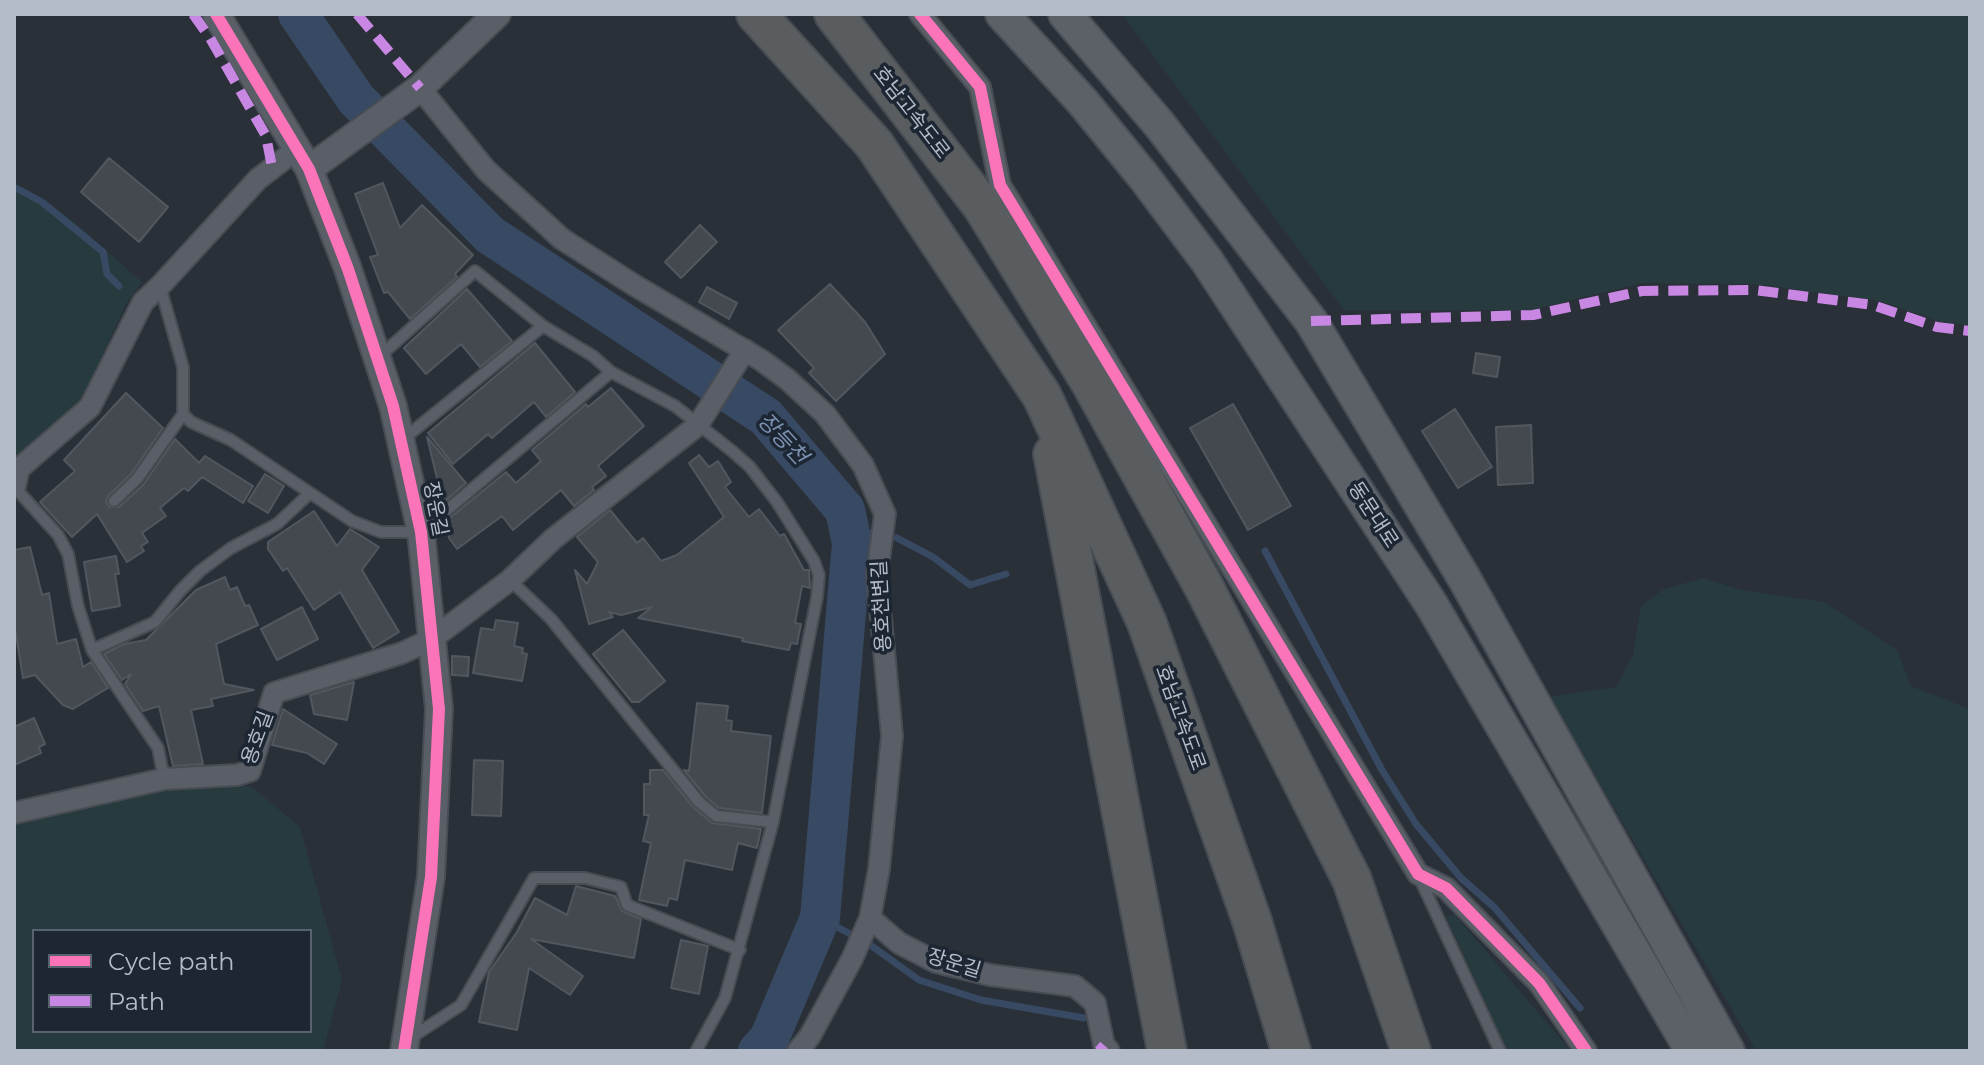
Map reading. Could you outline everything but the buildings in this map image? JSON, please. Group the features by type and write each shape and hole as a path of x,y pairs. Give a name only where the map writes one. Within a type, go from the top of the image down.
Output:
{"highway":[{"name":"호남고속도로","path":"756,14 874,144 1042,396 1147,623 1252,921 1291,1051"},
{"name":"호남고속도로","path":"834,14 983,207 1091,383 1207,594 1439,1051"},
{"name":"호남고속도로","path":"1042,396 1167,1051"},
{"name":"호남고속도로","path":"1207,594 1352,880 1411,1051"}],"main road":[{"name":"동문대로","path":"1002,14 1082,101 1207,261 1431,604 1692,1051"},
{"path":"1065,14 1159,124 1311,321 1464,578 1728,1051"}],"street":[{"name":"장운길","path":"216,14 309,159 378,358 401,441 421,532 439,709 431,877 405,1046"},
{"path":"20,467 90,407 143,302 258,179 309,159 413,94 497,14"},
{"path":"920,14 980,87 1000,185 1418,874 1446,888 1539,983 1586,1051"},
{"name":"용호천변길","path":"413,94 486,170 562,239 741,355 787,379 825,414 863,465 885,514 877,575 892,736 879,869 870,918"},
{"path":"432,639 510,580 553,539 703,418 741,355"},
{"name":"용호길","path":"14,813 164,779 237,775 250,771 274,693 402,653 432,639"},
{"name":"장운길","path":"870,918 899,943 936,962 990,975 1075,986 1095,1003 1104,1045 1109,1051"},
{"path":"798,1051 810,1036 845,972 870,918"}],"lane":[{"path":"378,358 475,271 543,326 593,356 611,372 703,418 750,467 777,502 814,561 819,575 773,822 725,998 696,1051"},
{"path":"114,501 137,479 183,414 183,367 160,286"},
{"path":"401,441 543,326"},
{"path":"183,414 191,422 231,440 352,521 381,532 421,532 611,372"},
{"path":"20,467 19,492 58,535 68,554 78,606 92,650 158,748 164,779"},
{"path":"92,650 155,622 200,571 231,548 277,524 310,493"},
{"path":"510,580 551,619 699,802 716,816 773,822"},
{"path":"1418,874 1500,1051"},
{"path":"405,1046 461,1005 534,878 585,878 621,887 627,905 740,950"}],"green space":[{"path":"1122,14 1970,14 1970,325 1941,322 1880,301 1755,284 1642,283 1531,310 1344,310"},
{"path":"14,183 43,199 80,227 142,282 126,304 81,402 14,463"},
{"path":"1704,578 1741,590 1824,602 1897,650 1911,686 1970,709 1970,1051 1756,1051 1549,697 1616,687 1633,655 1641,606 1664,589"},
{"path":"251,786 300,827 342,980 323,1051 14,1051 14,819 164,789"},
{"path":"1455,915 1571,1051 1507,1051 1446,916"}],"waterway":[{"name":"장등천","path":"298,14 356,99 490,235 766,417 845,510 852,543 820,918 769,1039 758,1051"},
{"path":"14,187 42,202 103,252 107,274 119,286"},
{"path":"852,543 873,532"},
{"path":"897,538 933,557 970,585 1006,574"},
{"path":"1265,551 1382,770 1416,824 1461,878 1494,907 1580,1008"},
{"path":"820,918 854,936"},
{"path":"869,944 919,980 981,1000 1084,1018"}],"marked path":[{"path":"193,14 266,136 272,167"},
{"path":"357,14 420,88"},
{"path":"1311,321 1533,315 1642,291 1754,290 1873,305 1937,327 1970,331"},
{"path":"1099,1051 1104,1045"}],"cycle path":[{"path":"216,14 309,169 348,269 393,406 421,532 439,709 431,877 404,1051"},
{"path":"920,14 980,87 1000,185 1418,874 1446,888 1539,983 1586,1051"}]}
